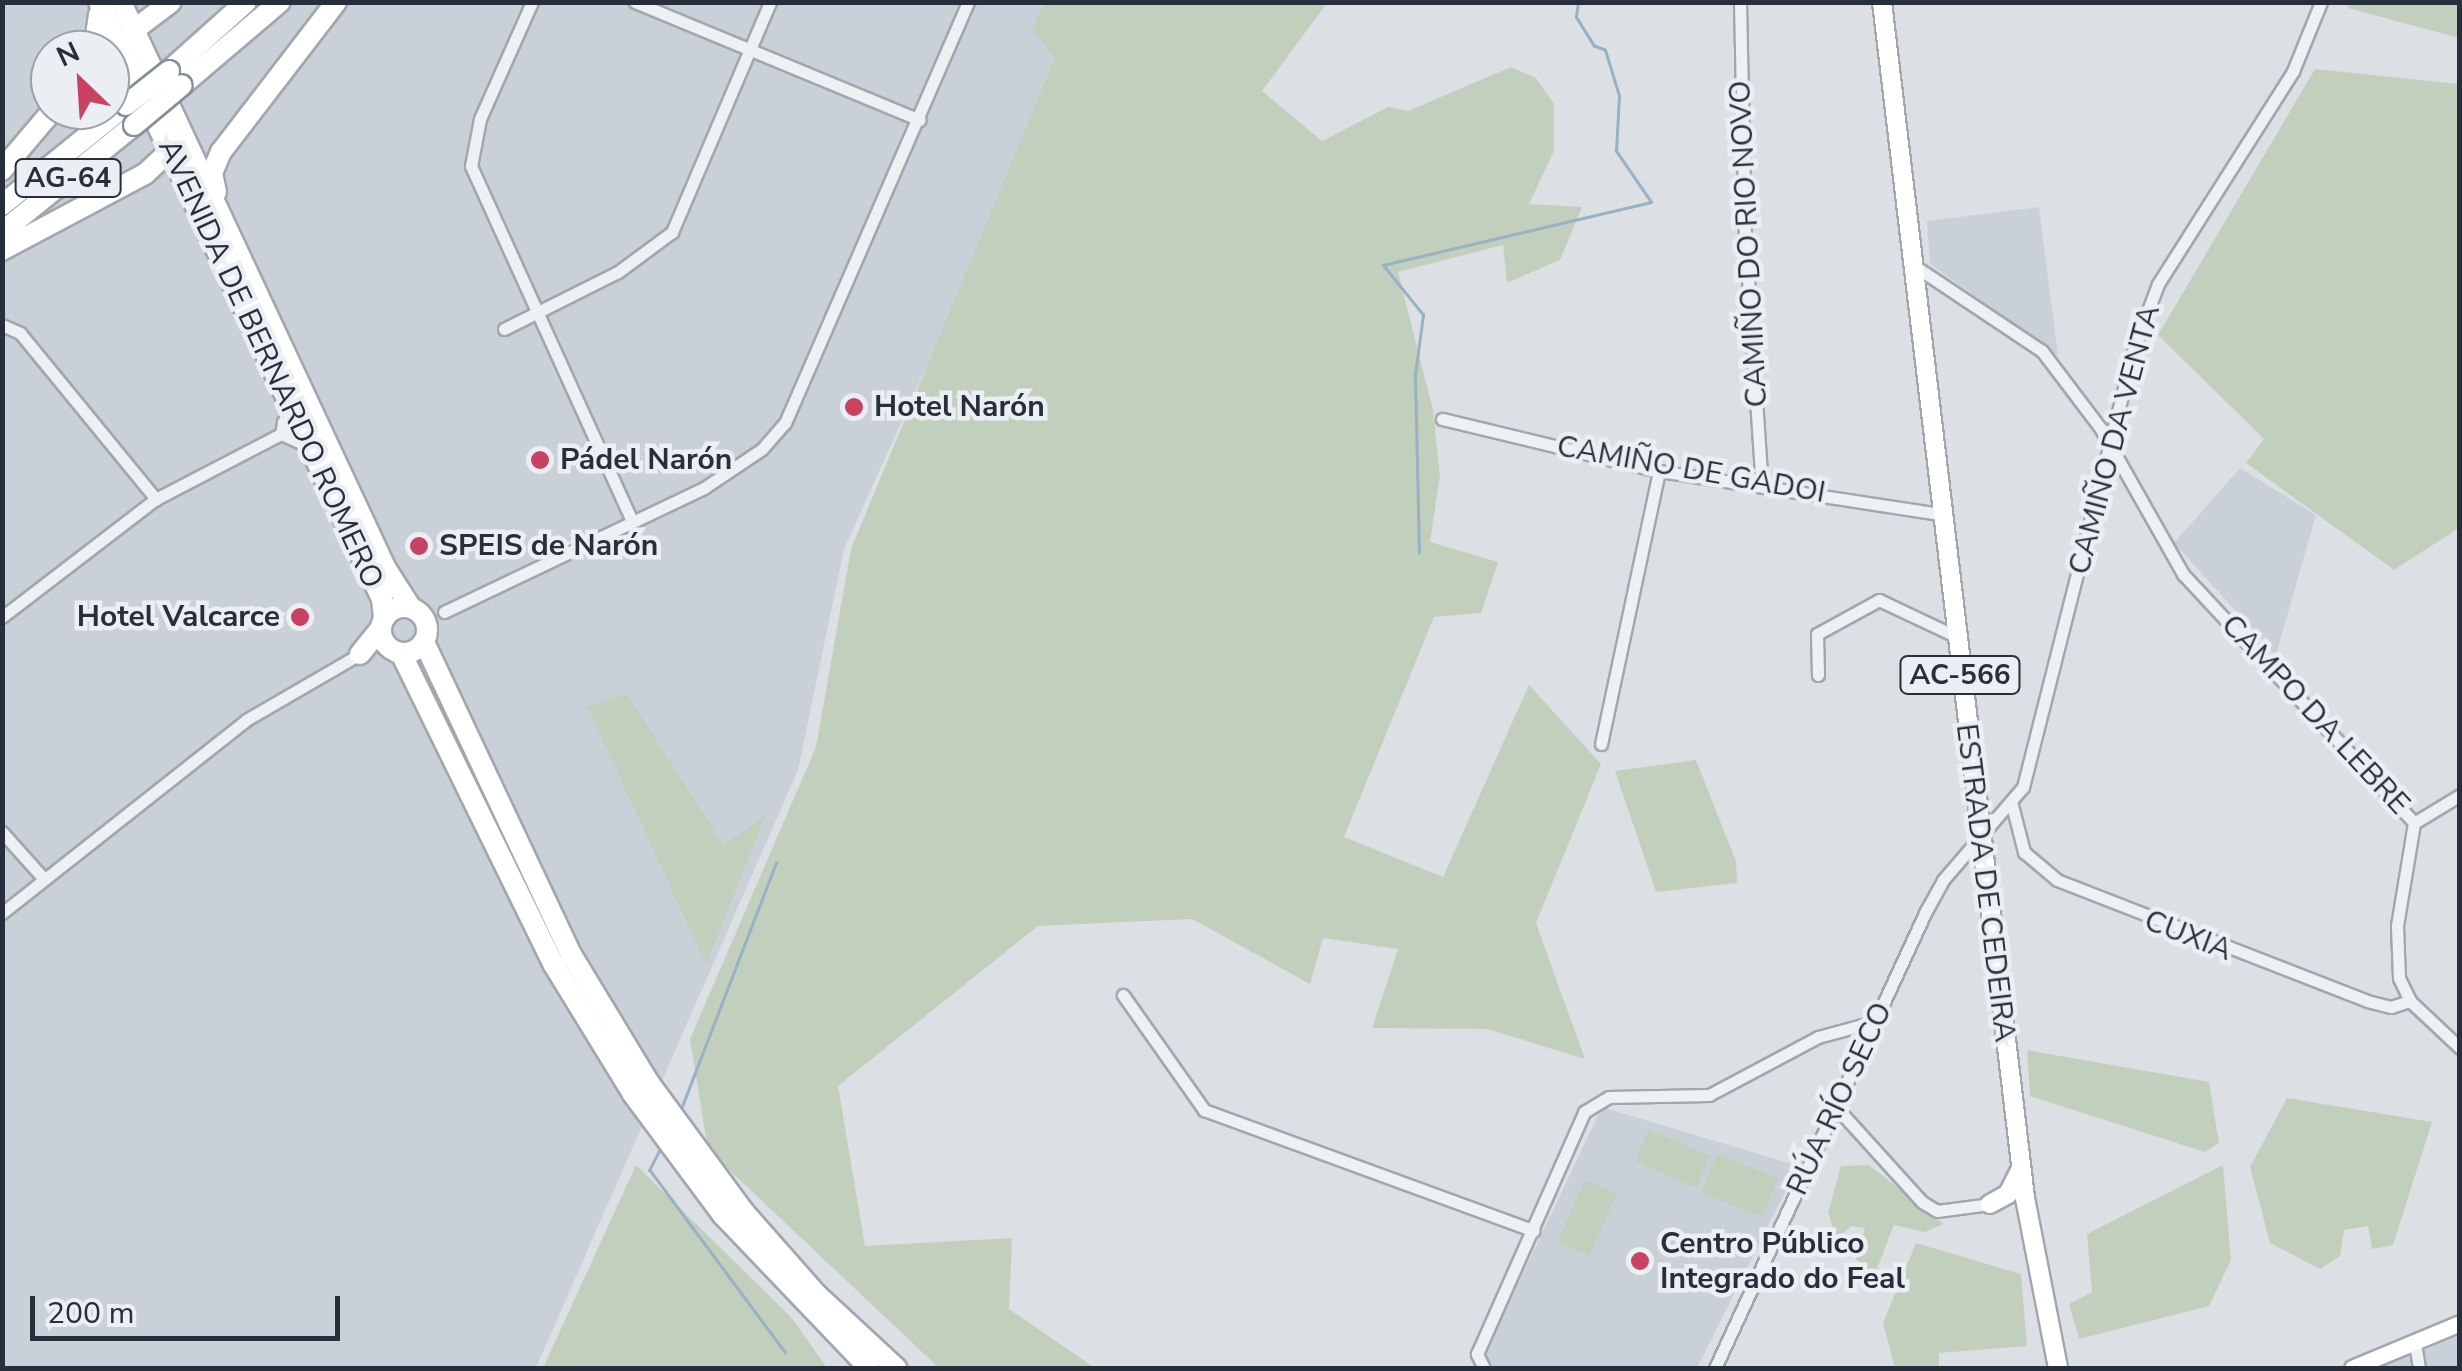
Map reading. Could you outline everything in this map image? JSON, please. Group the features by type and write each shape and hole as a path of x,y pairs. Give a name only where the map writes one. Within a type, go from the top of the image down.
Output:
{"highway":[{"path":"97,2 99,30"},
{"name":"AVENIDA DE BERNARDO ROMERO","path":"97,2 142,64"},
{"name":"AVENIDA DE BERNARDO ROMERO","path":"122,2 135,32 142,64 220,236 296,422 382,599 389,637 554,965 633,1094 723,1215 869,1368"},
{"path":"135,32 171,2"},
{"name":"AG-64","path":"130,115 142,64 246,2"},
{"name":"AG-64","path":"142,64 280,2"},
{"path":"220,236 212,172 232,133 336,2"},
{"path":"2,170 36,130"},
{"name":"AG-64","path":"2,205 109,130"},
{"name":"AG-64","path":"2,232 114,130"},
{"path":"2,250 127,184 176,142 213,146 232,133"},
{"path":"127,184 172,187 220,236"},
{"name":"AVENIDA DE BERNARDO ROMERO","path":"296,422 420,622 572,956 649,1083 743,1211 817,1295 896,1368"},
{"path":"389,637 399,608 420,622"},
{"path":"360,654 444,612"}],"main road":[{"name":"ESTRADA DE CEDEIRA","path":"1882,2 2021,1168 2050,1346 2058,1368"},
{"path":"1990,1204 2008,1194 2021,1168"},
{"path":"1990,1204 2025,1198"},
{"path":"1990,1204 2009,1206 2029,1226"},
{"path":"2352,1368 2460,1323"},
{"name":"ESTRADA DE CEDEIRA","path":"2048,1368 2050,1346"}],"street":[{"path":"532,2 470,150 478,184 540,312 632,522"},
{"path":"635,2 920,120"},
{"path":"504,328 618,272 672,232 770,2"},
{"path":"444,612 734,470 786,423 968,2"},
{"name":"CAMIÑO DO RIO NOVO","path":"1740,2 1745,232 1762,486"},
{"name":"CAMIÑO DA VENTA","path":"1980,841 2012,805 2023,786 2112,448 2135,345 2158,284 2293,70 2320,2"},
{"name":"CAMPO DA LEBRE","path":"1913,265 2042,351 2112,448 2183,574 2414,823 2396,951 2410,1001"},
{"path":"2,325 20,333 156,499"},
{"name":"CAMIÑO DE GADOI","path":"1442,419 1659,471 1941,514"},
{"path":"2,616 156,499 296,422"},
{"path":"1601,744 1659,471"},
{"path":"1818,674 1816,634 1879,600 1955,636"},
{"path":"2,913 246,720 360,654"},
{"path":"2414,823 2460,795"},
{"name":"CUXIA","path":"2012,805 2024,852 2056,880 2366,1001 2391,1008 2410,1001"},
{"path":"2,832 44,879"},
{"name":"RÚA RÍO SECO","path":"1715,1368 1942,880 1980,841"},
{"path":"1123,995 1204,1110 1534,1231"},
{"path":"2410,1001 2460,1048"},
{"path":"1483,1366 1477,1354 1584,1112 1609,1098 1709,1095 1818,1037 1877,1021"},
{"path":"1836,1107 1862,1140 1937,1211 1990,1204"},
{"path":"1826,1128 1844,1129 1862,1140"},
{"path":"2415,1344 2419,1368"}],"shaded area":[{"path":"3,3 1080,3 1061,69 844,549 798,770 536,1368 3,1368"},
{"path":"2039,207 2058,356 1930,264 1927,221"},
{"path":"2240,468 2316,515 2276,655 2174,543"},
{"name":"Centro Público Integrado do Feal","path":"1602,1107 1798,1166 1697,1368 1495,1368 1484,1355"},
{"path":"2459,1335 2459,1368 2375,1368 2423,1351"}],"green space":[{"path":"2349,2 2459,3 2459,38 2348,8"},
{"path":"1045,3 1327,3 1262,91 1322,141 1388,107 1408,111 1511,67 1536,78 1554,104 1554,151 1529,204 1582,207 1560,260 1507,283 1503,245 1398,272 1433,410 1440,475 1430,542 1498,562 1481,613 1434,617 1344,837 1443,877 1529,685 1601,764 1536,923 1585,1059 1488,1029 1372,1028 1398,949 1323,938 1310,984 1192,919 1038,926 838,1086 865,1246 1012,1238 1009,1309 1095,1368 939,1368 708,1150 690,1039 816,747 851,549 1055,58 1032,30"},
{"path":"2315,69 2459,84 2459,528 2394,570 2246,463 2264,439 2158,335"},
{"path":"627,694 723,845 766,815 706,964 587,706"},
{"path":"1696,760 1736,861 1737,883 1656,892 1615,771"},
{"path":"2027,1050 2209,1082 2219,1143 2205,1152 2030,1096"},
{"path":"2287,1098 2432,1122 2393,1245 2372,1249 2368,1226 2344,1230 2340,1256 2320,1269 2270,1243 2250,1167"},
{"path":"1649,1129 1710,1156 1696,1188 1635,1161"},
{"path":"1717,1154 1778,1178 1763,1217 1701,1193"},
{"path":"636,1165 791,1317 827,1368 543,1368"},
{"path":"1869,1165 1944,1224 1924,1232 1894,1225 1874,1276 1856,1259 1865,1228 1851,1226 1837,1239 1828,1213 1841,1166"},
{"path":"2223,1165 2231,1260 2209,1306 2079,1339 2069,1304 2092,1292 2087,1234"},
{"path":"1585,1180 1617,1194 1589,1256 1557,1242"},
{"path":"1916,1243 2021,1274 2027,1346 1939,1353 1939,1368 1895,1368 1883,1323"}],"waterway":[{"path":"1419,553 1415,375 1423,315 1383,265 1651,202 1616,151 1619,96 1605,50 1594,46 1576,17 1578,2"},
{"path":"681,1109 776,863"},
{"path":"661,1148 650,1170 785,1352"}],"place":[{"name":"Hotel Narón","path":"854,407"},
{"name":"Pádel Narón","path":"540,460"},
{"name":"SPEIS de Narón","path":"419,546"},
{"name":"Hotel Valcarce","path":"300,617"},
{"name":"Centro Público Integrado do Feal","path":"1640,1261"}]}
